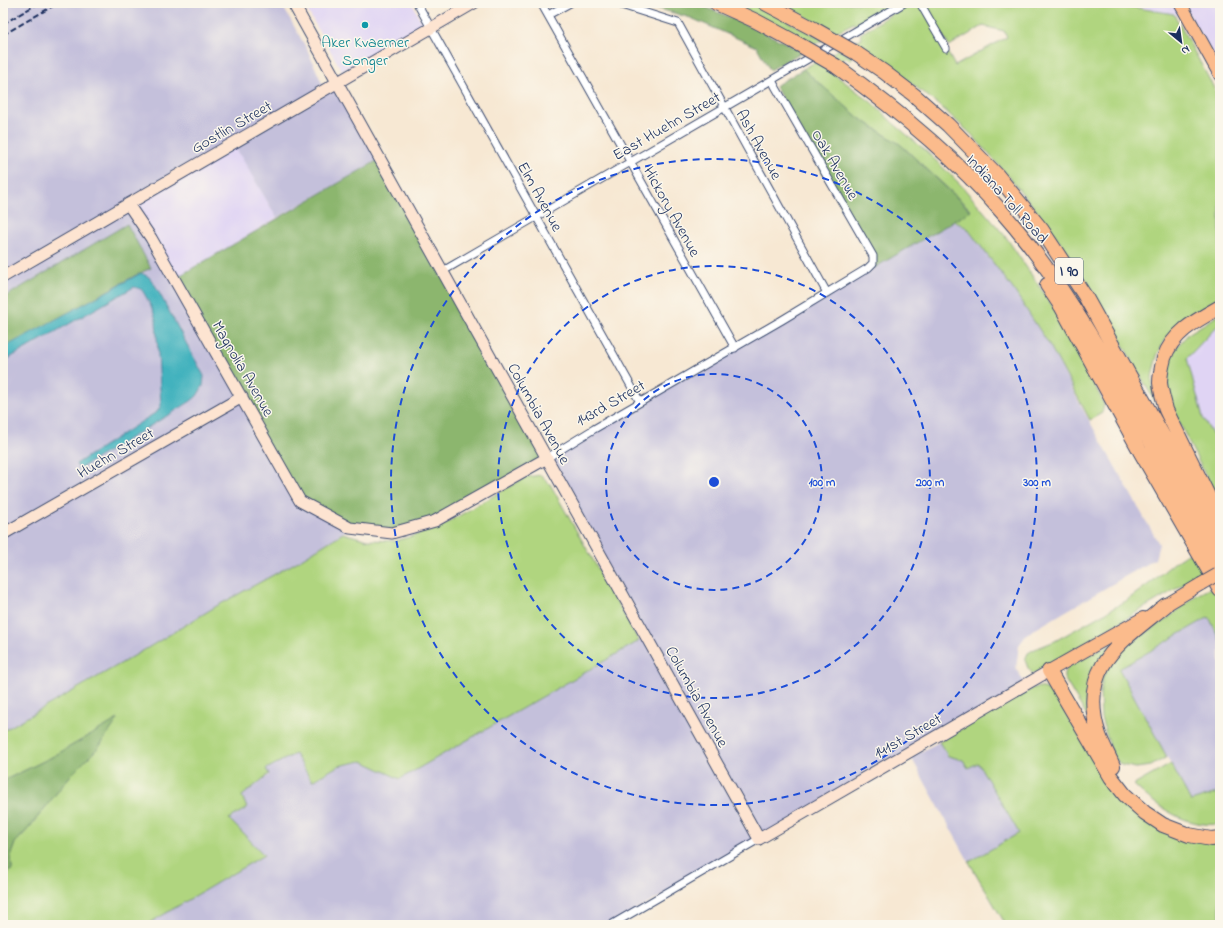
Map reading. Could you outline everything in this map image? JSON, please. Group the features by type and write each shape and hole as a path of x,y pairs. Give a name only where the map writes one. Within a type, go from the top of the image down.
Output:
{"highway":[{"name":"Indiana Toll Road","path":"716,3 793,40 836,66 900,115 932,142 983,190 1028,243 1050,273 1086,328 1111,368 1220,566"},
{"name":"Indiana Toll Road","path":"765,3 814,28 856,53 914,95 948,125 997,175 1042,230 1086,296 1220,538"},
{"path":"1002,212 1020,244 1061,306 1140,451 1220,590"},
{"path":"1220,307 1196,321 1173,341 1161,367 1160,381 1166,410 1220,520"},
{"path":"1113,766 1100,736 1096,721 1094,701 1095,683 1102,666 1112,652 1124,639 1166,605"},
{"path":"1052,670 1113,766 1130,788 1147,804 1166,817 1205,830 1220,830"},
{"path":"1052,670 1110,777 1125,795 1145,814 1163,825 1189,835 1211,839 1220,838"}],"main road":[{"path":"1180,3 1220,73"},
{"name":"141st Street","path":"1052,670 1220,573"}],"street":[{"name":"Columbia Avenue","path":"293,3 759,839"},
{"name":"Elm Avenue","path":"417,3 640,402"},
{"name":"Gostlin Street","path":"3,277 474,3"},
{"name":"Hickory Avenue","path":"541,3 734,348"},
{"path":"548,15 570,3"},
{"name":"Ash Avenue","path":"615,3 678,23 827,293"},
{"name":"East Huehn Street","path":"443,271 904,3"},
{"path":"920,3 946,48"},
{"name":"Oak Avenue","path":"772,80 873,256 873,263"},
{"name":"Magnolia Avenue","path":"128,204 151,238 300,501 350,528"},
{"name":"143rd Street","path":"350,528 392,533 434,521 547,458 827,293 868,268 873,263"},
{"name":"Huehn Street","path":"3,534 242,397"},
{"name":"141st Street","path":"611,925 1052,670"}],"shaded area":[{"path":"3,3 281,3 308,51 325,90 338,82 380,159 277,218 233,143 128,204 350,528 295,563 215,607 141,652 3,731"},
{"path":"303,3 412,3 423,25 342,71"},
{"path":"1121,3 1178,3 1186,17"},
{"path":"1183,3 1220,3 1220,69"},
{"path":"234,143 277,218 174,279 128,204"},
{"path":"954,221 967,228 1013,289 1050,346 1082,408 1159,544 1155,559 1027,634 1019,645 1016,669 1026,685 611,925 146,925 264,855 228,819 242,796 269,775 266,769 295,754 312,781 338,766 362,761 400,779 646,637 547,458 594,429"},
{"path":"1220,323 1220,448 1203,418 1187,357"},
{"path":"1209,617 1220,640 1220,792 1191,801 1119,669"},
{"path":"939,742 948,756 978,763 1019,833 969,862 911,757"}],"green space":[{"path":"639,3 695,3 734,19 802,52 770,70 757,47 691,18"},
{"path":"731,3 750,3 823,40 813,45"},
{"path":"781,3 897,3 868,20 855,25 854,23 834,33"},
{"path":"909,3 920,3 955,66 1007,37 1004,31 983,26 949,46 924,3 1108,3 1174,14 1220,99 1220,299 1182,322 1168,336 1162,345 1157,356 1152,375 1155,402 1080,271 1055,235 1003,170 972,135 939,105 907,80 862,49 856,41 862,38 860,34"},
{"path":"839,49 852,57 849,60 846,57 839,62 829,55"},
{"path":"817,61 871,102 926,151 961,185 1006,237 1064,323 1104,404 1102,413 1090,420 1050,346 1013,289 967,228 954,221 971,210 901,145 859,118 803,69"},
{"path":"803,69 859,118 901,145 971,211 874,268 873,263 775,86"},
{"path":"380,159 547,458 435,521 392,533 350,528 300,501 174,279"},
{"path":"127,224 151,268 7,347 3,337 3,298"},
{"path":"1220,314 1220,323 1187,358 1203,418 1220,448 1220,503 1169,400 1167,380 1168,363 1176,348 1188,334"},
{"path":"541,475 550,484 639,641 400,779 362,761 338,766 312,781 295,754 266,769 269,774 242,796 247,808 229,819 264,855 146,925 3,925 3,873 12,870 11,854 15,843 29,828 70,776 99,747 117,720 52,757 3,781 3,731 141,652 215,607 295,563 343,533 368,540 396,541 438,528 526,477"},
{"path":"1191,553 1196,556 1206,571 1033,674 1028,668 1025,660 1028,653 1055,641 1126,601 1175,562"},
{"path":"1214,586 1220,598 1220,640 1209,617 1119,669 1167,757 1151,766 1136,768 1121,765 1113,756 1101,718 1100,694 1103,677 1114,657 1130,643 1167,619 1197,595"},
{"path":"1113,644 1088,718 1064,678 1064,673 1067,667"},
{"path":"1040,687 1053,693 1101,771 1134,810 1220,844 1220,925 1006,925 969,862 1019,833 978,763 968,768 963,760 948,756 939,742 1033,688"},
{"path":"118,719 99,747 70,776 29,828 15,843 11,854 12,870 3,873 3,781 52,757"},
{"path":"1171,764 1191,801 1220,792 1220,824 1196,823 1184,819 1152,801 1134,785"}],"water":[{"path":"141,273 149,277 155,285 204,376 203,386 197,396 191,401 79,469 76,464 158,411 161,405 156,320 143,291 134,287 7,360 3,360 3,348"}],"railway":[{"path":"3,24 39,3"},
{"path":"3,35 58,3"}],"place":[{"name":"Aker Kvaerner Songer","path":"365,25"}]}
